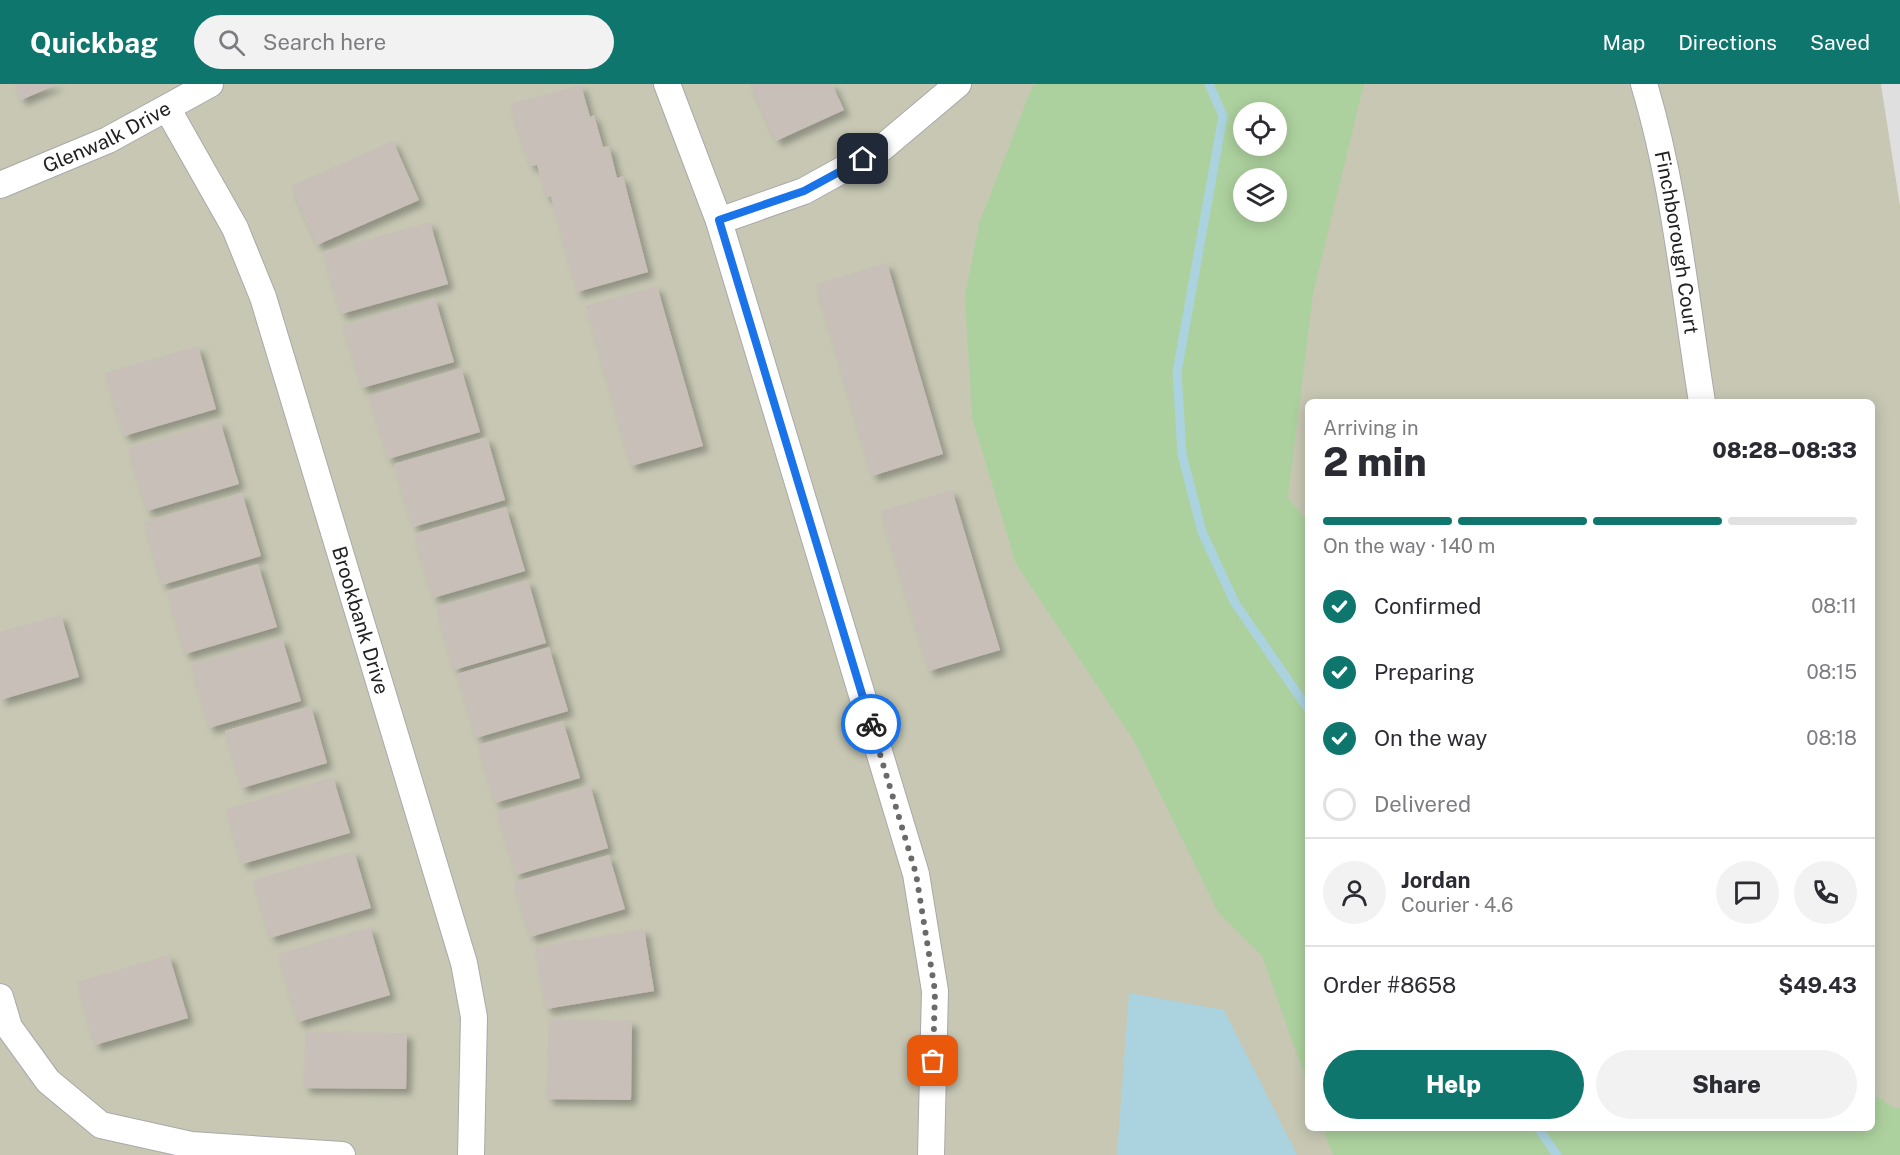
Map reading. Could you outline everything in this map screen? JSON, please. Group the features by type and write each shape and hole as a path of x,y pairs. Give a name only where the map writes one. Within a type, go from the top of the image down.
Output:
{"street":[{"name":"Glenwalk Drive","path":"0,185 108,140 210,84"},
{"path":"667,84 708,185 916,874 935,991 931,1155"},
{"path":"719,220 804,191 882,148 958,84"},
{"name":"Finchborough Court","path":"1644,84 1656,122 1667,180 1702,399"},
{"name":"Brookbank Drive","path":"167,108 235,228 263,297 464,963 474,1017 471,1155"},
{"path":"0,997 9,1027 48,1081 102,1125 191,1145 342,1155"}],"shaded area":[{"path":"0,84 1881,84 1900,205 1900,1155 0,1155"},
{"path":"1881,84 1900,84 1900,205"}],"green space":[{"path":"1036,84 1364,84 1313,294 1288,498 1305,518 1305,1077 1262,956 1218,912 1134,741 1016,564 972,418 965,295 979,224 1032,87"},
{"path":"1875,1095 1894,1108 1900,1108 1900,1155 1333,1155 1324,1131 1875,1131"}],"water":[{"path":"1129,993 1224,1010 1297,1155 1117,1155"}],"building":[{"path":"14,84 58,84 21,100"},
{"path":"750,84 832,84 844,110 776,141"},
{"path":"581,85 590,117 594,115 603,147 609,146 617,178 623,176 648,272 577,292 551,196 546,197 537,165 530,166 510,104"},
{"path":"393,141 419,200 317,245 291,186"},
{"path":"430,222 448,284 341,314 323,252"},
{"path":"887,263 943,454 872,476 816,284"},
{"path":"657,286 703,446 631,466 586,306"},
{"path":"435,298 454,362 362,388 343,326"},
{"path":"198,346 216,409 124,436 105,373"},
{"path":"461,368 480,432 388,459 369,396"},
{"path":"220,421 239,484 147,511 128,448"},
{"path":"487,437 505,500 413,527 394,464"},
{"path":"952,490 1000,650 929,671 881,511"},
{"path":"242,493 261,556 162,585 144,522"},
{"path":"506,507 525,571 433,598 414,534"},
{"path":"258,564 277,627 185,654 167,591"},
{"path":"528,580 546,643 454,670 436,607"},
{"path":"61,615 79,677 0,700 0,632"},
{"path":"282,638 301,701 209,728 191,665"},
{"path":"549,647 568,711 476,738 457,674"},
{"path":"311,706 327,763 242,788 225,731"},
{"path":"563,721 580,778 495,803 478,745"},
{"path":"333,777 350,833 242,864 226,809"},
{"path":"590,785 608,848 516,875 497,812"},
{"path":"354,851 371,908 270,938 253,880"},
{"path":"609,855 625,909 530,937 514,882"},
{"path":"370,927 390,995 298,1022 278,954"},
{"path":"644,929 654,991 546,1009 535,947"},
{"path":"169,955 188,1018 95,1045 77,982"},
{"path":"549,1020 632,1021 631,1100 547,1099"},
{"path":"305,1032 407,1033 406,1089 304,1088"}],"waterway":[{"path":"1209,84 1223,116 1177,372 1182,454 1202,532 1235,603 1305,705"},
{"path":"1540,1131 1557,1155"}],"way so far":[{"path":"871,724 916,874 935,991 933,1061"}],"route":[{"path":"863,159 804,191 719,220 871,724"}]}
